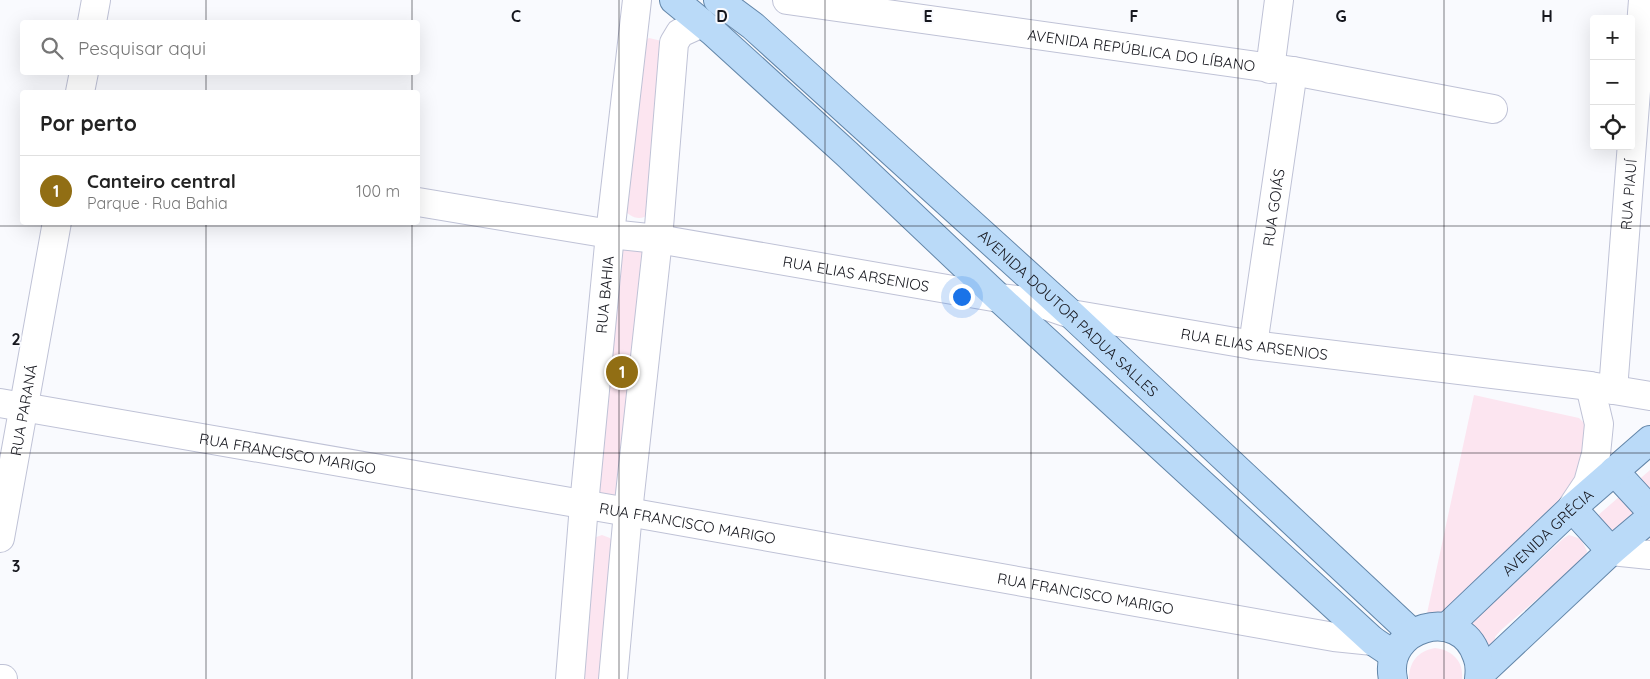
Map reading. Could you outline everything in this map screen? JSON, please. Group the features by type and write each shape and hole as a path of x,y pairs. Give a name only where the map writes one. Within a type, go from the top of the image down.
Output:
{"main road":[{"path":"674,0 847,154 1388,665 1401,642 1412,633 1432,626 1447,627 1458,632 1471,644 1479,662 1479,676"},
{"name":"AVENIDA DOUTOR PADUA SALLES","path":"718,0 754,26 1070,314 1412,633"},
{"name":"AVENIDA GRÉCIA","path":"1447,627 1572,508 1650,440"},
{"path":"1614,471 1650,510"},
{"path":"1572,508 1610,551"},
{"path":"1479,676 1610,551 1650,518"}],"street":[{"path":"92,20 96,0"},
{"name":"RUA BAHIA","path":"570,679 584,505 610,234 637,0"},
{"name":"AVENIDA REPÚBLICA DO LÍBANO","path":"787,0 1282,70 1493,109"},
{"name":"RUA GOIÁS","path":"1252,345 1282,70 1279,0"},
{"name":"RUA PIAUÍ","path":"1572,508 1588,483 1596,454 1601,388 1643,0"},
{"path":"613,679 628,512 658,239 674,43 680,34 702,23"},
{"path":"633,36 646,27 653,28 666,32 674,43"},
{"path":"80,90 83,75"},
{"name":"RUA ELIAS ARSENIOS","path":"420,202 610,234 658,239 998,298 1036,302 1070,314 1252,345 1601,388 1650,396"},
{"name":"RUA PARANÁ","path":"0,538 11,405 56,225"},
{"name":"RUA FRANCISCO MARIGO","path":"11,405 1334,637 1388,665"},
{"path":"1610,551 1650,555"}],"shaded area":[{"path":"649,38 662,41 651,213 647,216 635,218 622,207 642,42"},
{"path":"627,247 649,251 620,498 596,494 619,251"},
{"path":"1474,395 1579,418 1587,426 1590,439 1567,501 1440,614 1426,618"},
{"path":"1650,470 1650,502 1613,534 1596,517"},
{"path":"602,535 610,538 615,548 603,679 578,679 588,540"},
{"path":"1569,535 1581,539 1587,551 1586,557 1501,630 1495,637 1496,645 1489,651 1468,630 1469,621 1480,615"},
{"path":"1435,648 1447,651 1456,658 1461,667 1462,679 1409,679 1411,667 1416,658 1429,649"}],"place":[{"name":"Canteiro central","path":"622,372"}]}
